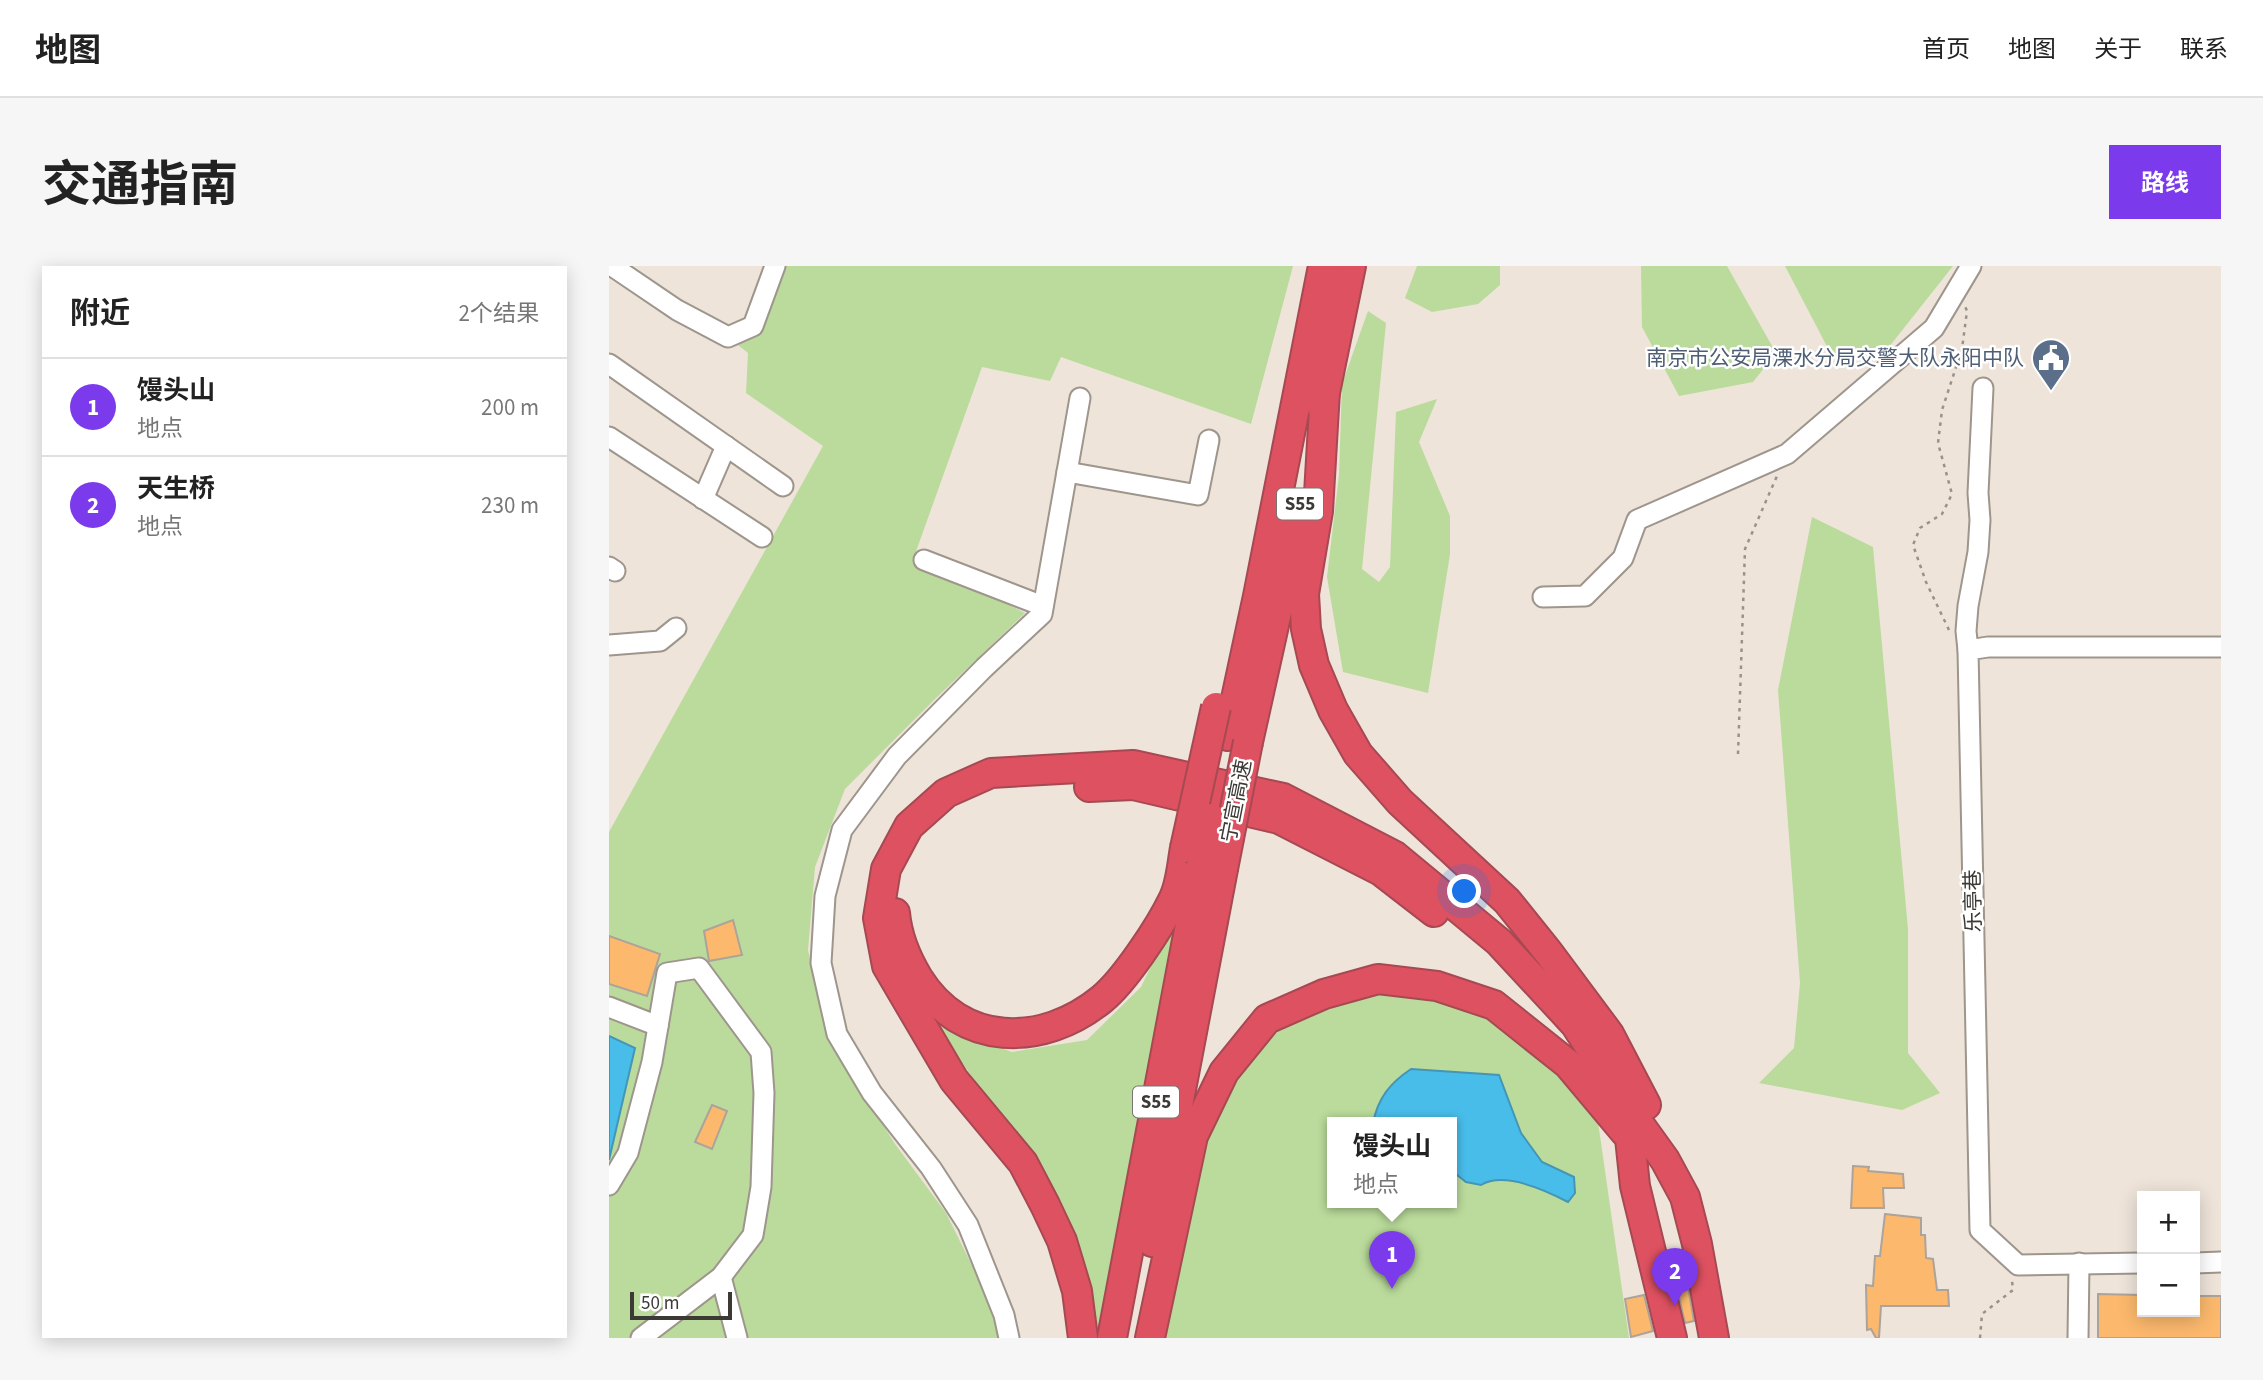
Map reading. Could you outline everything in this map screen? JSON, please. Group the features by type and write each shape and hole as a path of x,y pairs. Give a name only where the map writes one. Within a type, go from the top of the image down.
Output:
{"highway":[{"name":"宁宣高速","path":"1238,739 1284,462 1323,266"},
{"name":"宁宣高速","path":"1112,1338 1203,861 1287,573 1351,266"},
{"path":"1325,391 1318,511 1304,594 1306,629 1314,665 1332,710 1358,754 1400,802 1507,901 1609,1034 1647,1107 1665,1160"},
{"path":"1284,462 1216,707 1203,861 1174,898 1132,967 1103,999 1066,1022 1024,1034 989,1032 957,1019 930,996 911,967 897,931 894,894 904,857 926,826 956,803 992,791 1133,785 1279,819 1381,871 1491,956 1604,1086 1630,1138 1635,1186 1672,1338"},
{"path":"1083,1338 1077,1292 1062,1241 1045,1205 1023,1163 954,1080 887,966 878,918 886,869 909,826 946,793 991,773 1133,765 1283,798 1395,856 1499,942 1575,1024 1665,1160 1685,1197 1697,1244 1714,1338"},
{"name":"宁宣高速","path":"1135,1338 1203,861"},
{"path":"1150,1338 1193,1136 1224,1072 1267,1019 1324,994 1378,979 1437,986 1494,1004 1568,1064 1630,1138"}],"street":[{"path":"612,266 677,310 728,337 753,326 775,266"},
{"path":"1543,597 1585,596 1623,558 1637,520 1787,454 1934,328 1971,266"},
{"path":"609,364 783,486"},
{"name":"乐亭巷","path":"1983,388 1978,493 1980,520 1966,631 1980,1230 2018,1265"},
{"path":"1009,1338 1004,1315 968,1225 931,1168 872,1093 837,1034 821,963 825,895 842,830 897,756 1042,614 1080,398"},
{"path":"609,437 762,537"},
{"path":"1067,472 1198,495 1209,440"},
{"path":"703,499 726,446"},
{"path":"924,560 1043,606"},
{"path":"609,645 660,641 676,628"},
{"path":"1968,650 1988,647 2221,647"},
{"path":"609,1185 628,1153 652,1062 667,973 699,968 761,1052 764,1093 761,1187 753,1235 721,1277 642,1338"},
{"path":"609,1007 658,1026"},
{"path":"2200,1262 2221,1262"},
{"path":"2078,1338 2079,1263"},
{"path":"2018,1265 2137,1263"},
{"path":"721,1277 737,1338"}],"path":[{"path":"1949,632 1926,582 1913,545 1920,528 1942,514 1952,494 1938,443 1942,410 1959,359 1967,311 1959,286"},
{"path":"1738,754 1745,550 1787,454"},
{"path":"1980,1338 1982,1314 2013,1290 2011,1277 2018,1265"}],"green space":[{"path":"786,266 1293,266 1251,424 1061,357 1050,381 982,367 914,557 1025,613 845,789 815,867 808,950 828,1037 895,1144 946,1213 1001,1324 1003,1338 609,1338 609,832 823,446 746,393 748,353 728,337 753,326"},
{"path":"1417,266 1500,266 1500,285 1478,304 1432,312 1405,298"},
{"path":"1641,266 1727,266 1776,353 1753,382 1679,396 1642,327"},
{"path":"1785,266 1953,266 1885,352 1832,356"},
{"path":"1368,311 1386,323 1362,569 1379,582 1390,567 1396,412 1437,399 1419,442 1450,516 1450,554 1428,693 1343,672 1327,577 1339,475 1342,384"},
{"path":"1812,517 1873,547 1908,929 1908,1053 1940,1093 1902,1110 1759,1083 1794,1048 1800,983 1778,690"},
{"path":"1179,908 1103,1338 1094,1338 1084,1278 1057,1197 910,989 941,1025 1012,1052 1087,1040 1141,987"},
{"path":"1386,990 1437,995 1500,1019 1596,1108 1629,1338 1166,1338 1192,1196 1208,1134 1232,1082 1252,1048 1292,1020 1332,1000"}],"water":[{"path":"609,1036 635,1048 609,1160"},
{"path":"1411,1069 1499,1075 1521,1133 1542,1162 1574,1177 1575,1193 1568,1202 1513,1181 1490,1181 1481,1185 1466,1182 1457,1175 1457,1117 1375,1117 1386,1092"}],"building":[{"path":"733,920 742,955 709,961 704,931"},
{"path":"609,936 660,954 647,996 609,984"},
{"path":"712,1105 727,1111 712,1149 695,1142"},
{"path":"1853,1166 1869,1167 1868,1171 1903,1174 1904,1188 1883,1188 1884,1208 1851,1208"},
{"path":"1885,1214 1921,1218 1921,1235 1925,1235 1926,1258 1933,1259 1937,1290 1948,1290 1949,1306 1881,1306 1879,1338 1876,1338 1871,1329 1867,1330 1866,1285 1873,1286 1875,1256 1880,1256"},
{"path":"1688,1287 1694,1321 1685,1323 1677,1289"},
{"path":"2098,1294 2137,1295 2137,1317 2200,1317 2200,1296 2221,1296 2221,1338 2098,1338"},
{"path":"1644,1295 1653,1331 1631,1337 1625,1299"}],"place":[{"name":"南京市公安局溧水分局交警大队永阳中队","path":"2051,392"},
{"name":"馒头山","path":"1392,1289"},
{"name":"天生桥","path":"1675,1306"}]}
